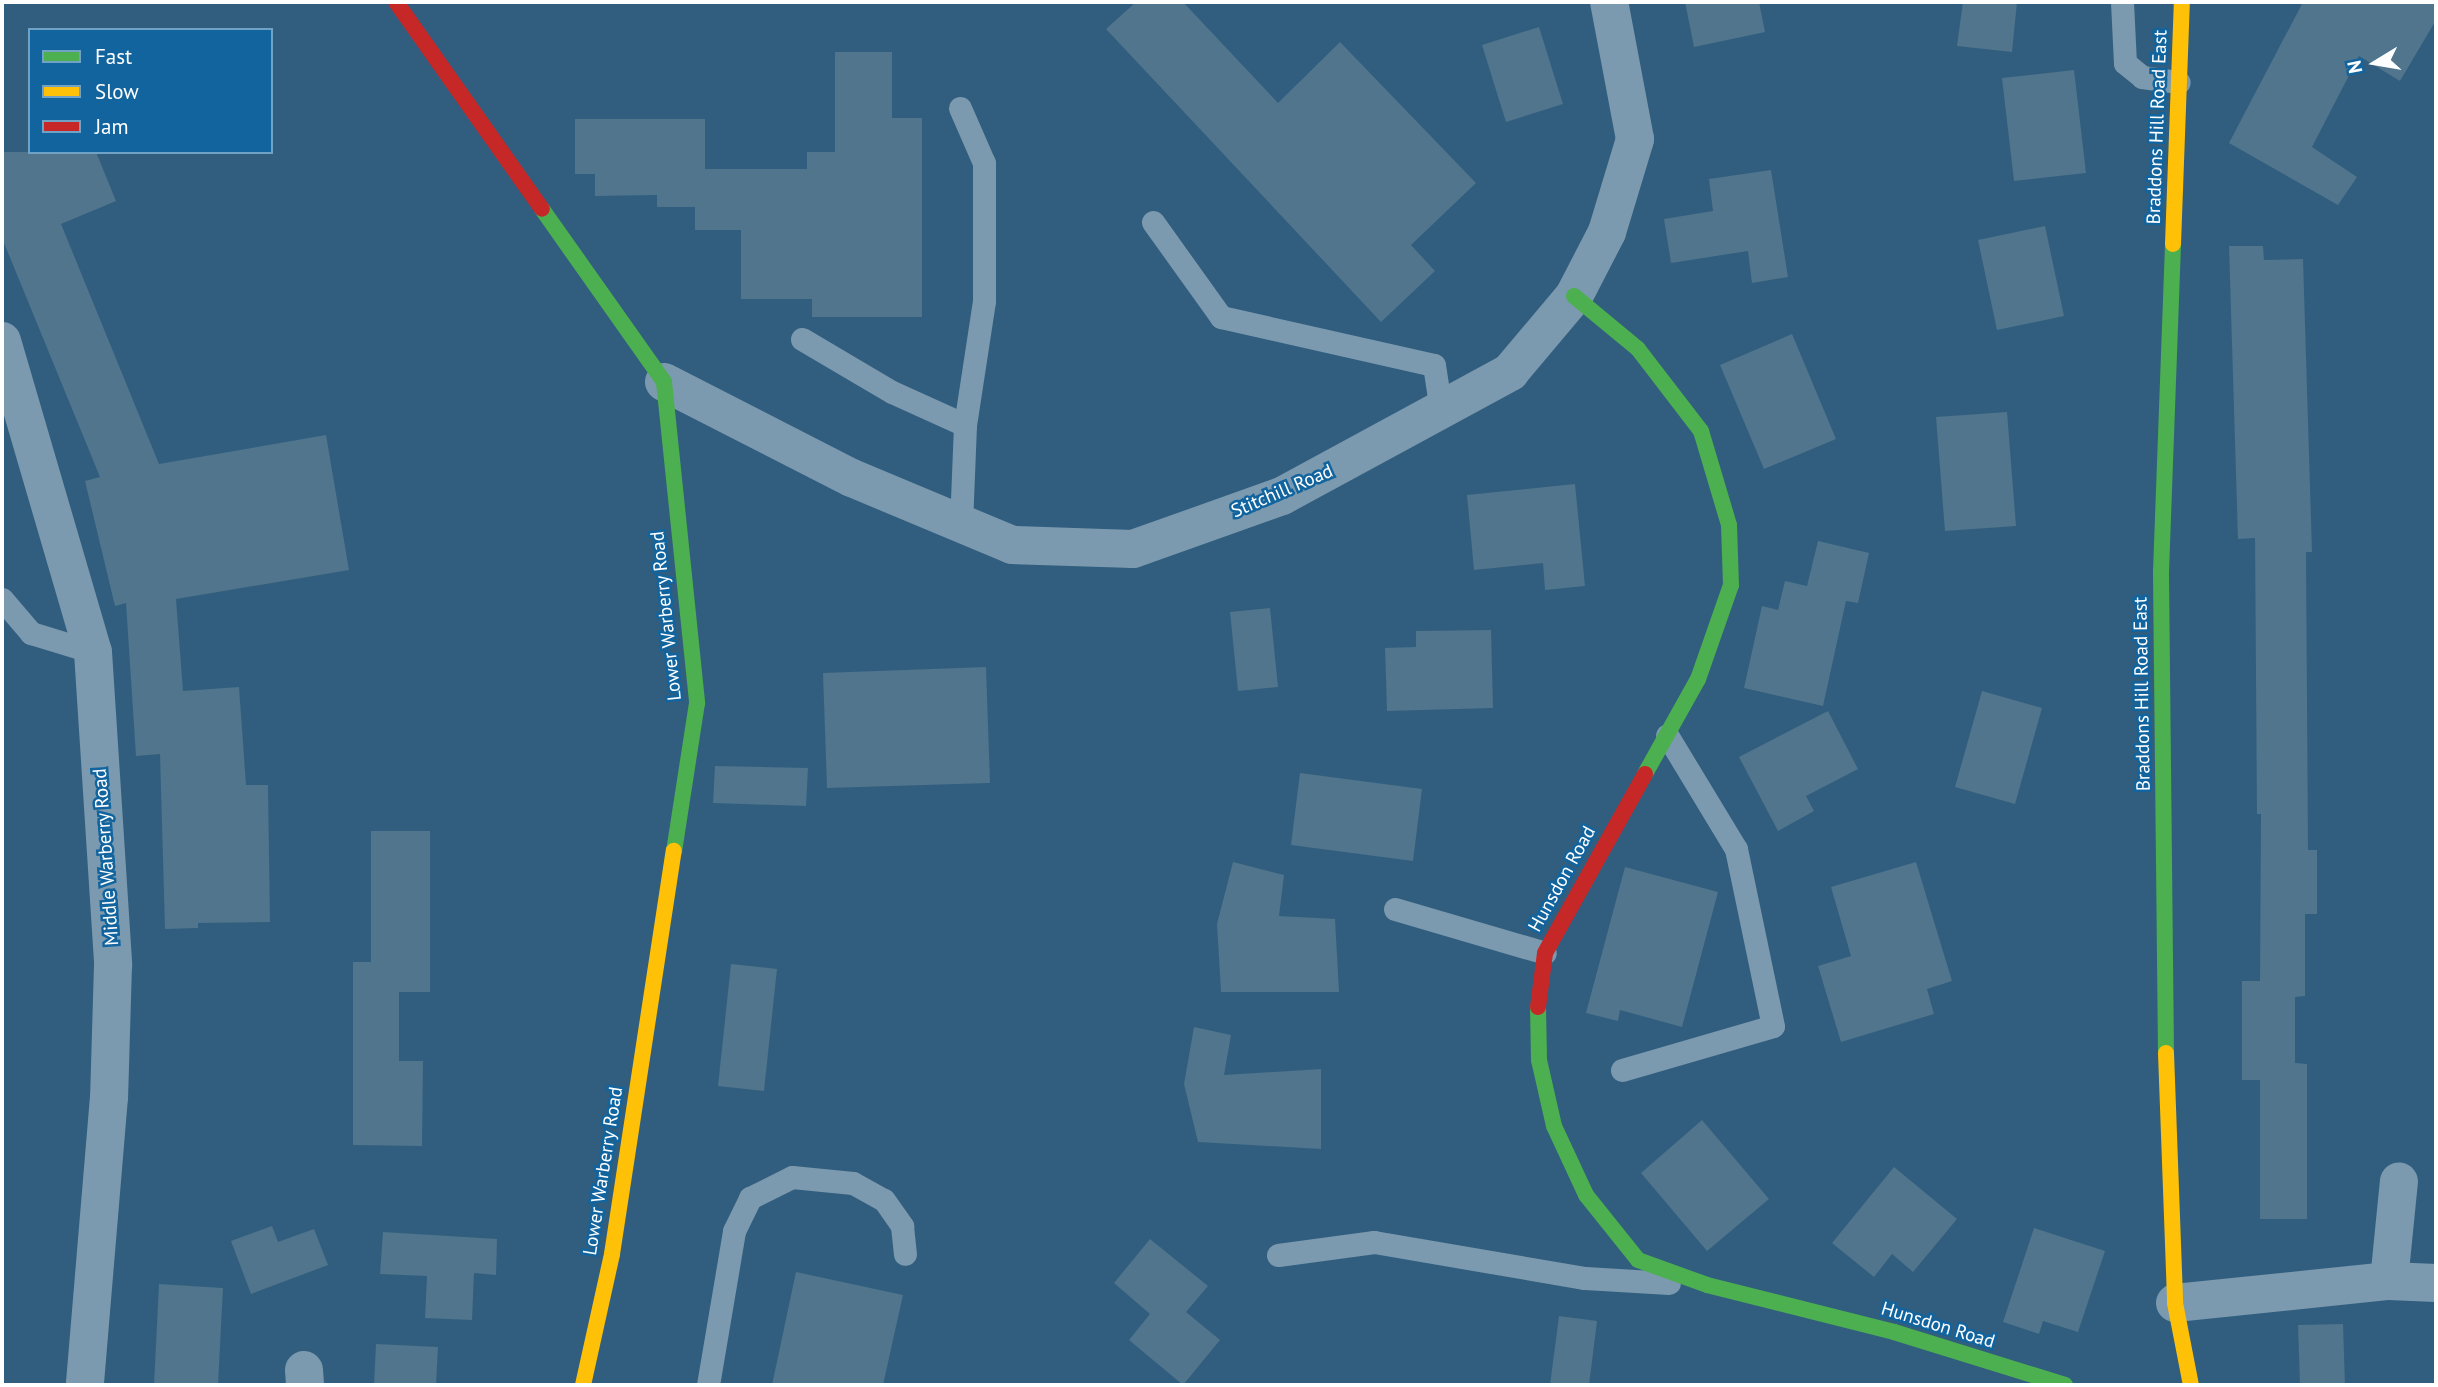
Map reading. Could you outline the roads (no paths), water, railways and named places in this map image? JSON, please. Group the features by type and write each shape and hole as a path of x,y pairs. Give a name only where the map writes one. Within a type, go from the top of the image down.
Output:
{"street":[{"name":"Lower Warberry Road","path":"396,2 664,382 697,703 612,1254 583,1385"},
{"name":"Stitchill Road","path":"664,382 852,478 1012,545 1133,549 1282,496 1510,372 1574,296 1607,232 1634,139 1609,2"},
{"name":"Braddons Hill Road East","path":"2182,2 2161,572 2166,1056 2175,1303 2191,1385"},
{"name":"Hunsdon Road","path":"1574,296 1639,349 1701,431 1729,525 1731,585 1698,679 1545,953 1538,999 1539,1060 1554,1126 1586,1195 1638,1260 1707,1285 1894,1332 2065,1385"},
{"name":"Middle Warberry Road","path":"2,341 93,652 113,965 109,1097 85,1385"},
{"path":"2389,1281 2399,1181"},
{"path":"2175,1303 2389,1281 2436,1283"}],"lane":[{"path":"2122,2 2125,63 2142,76 2179,82"},
{"path":"960,108 984,163 984,301 965,425 961,524"},
{"path":"1153,222 1221,317 1434,365 1441,411"},
{"path":"802,339 891,392 965,425"},
{"path":"2,599 31,633 93,652"},
{"path":"1622,1070 1773,1027 1736,849 1667,735"},
{"path":"1395,909 1545,953"},
{"path":"708,1385 734,1231 750,1198 792,1177 853,1184 884,1200 902,1226 905,1254"},
{"path":"1278,1255 1374,1242 1585,1279 1707,1285"}]}
